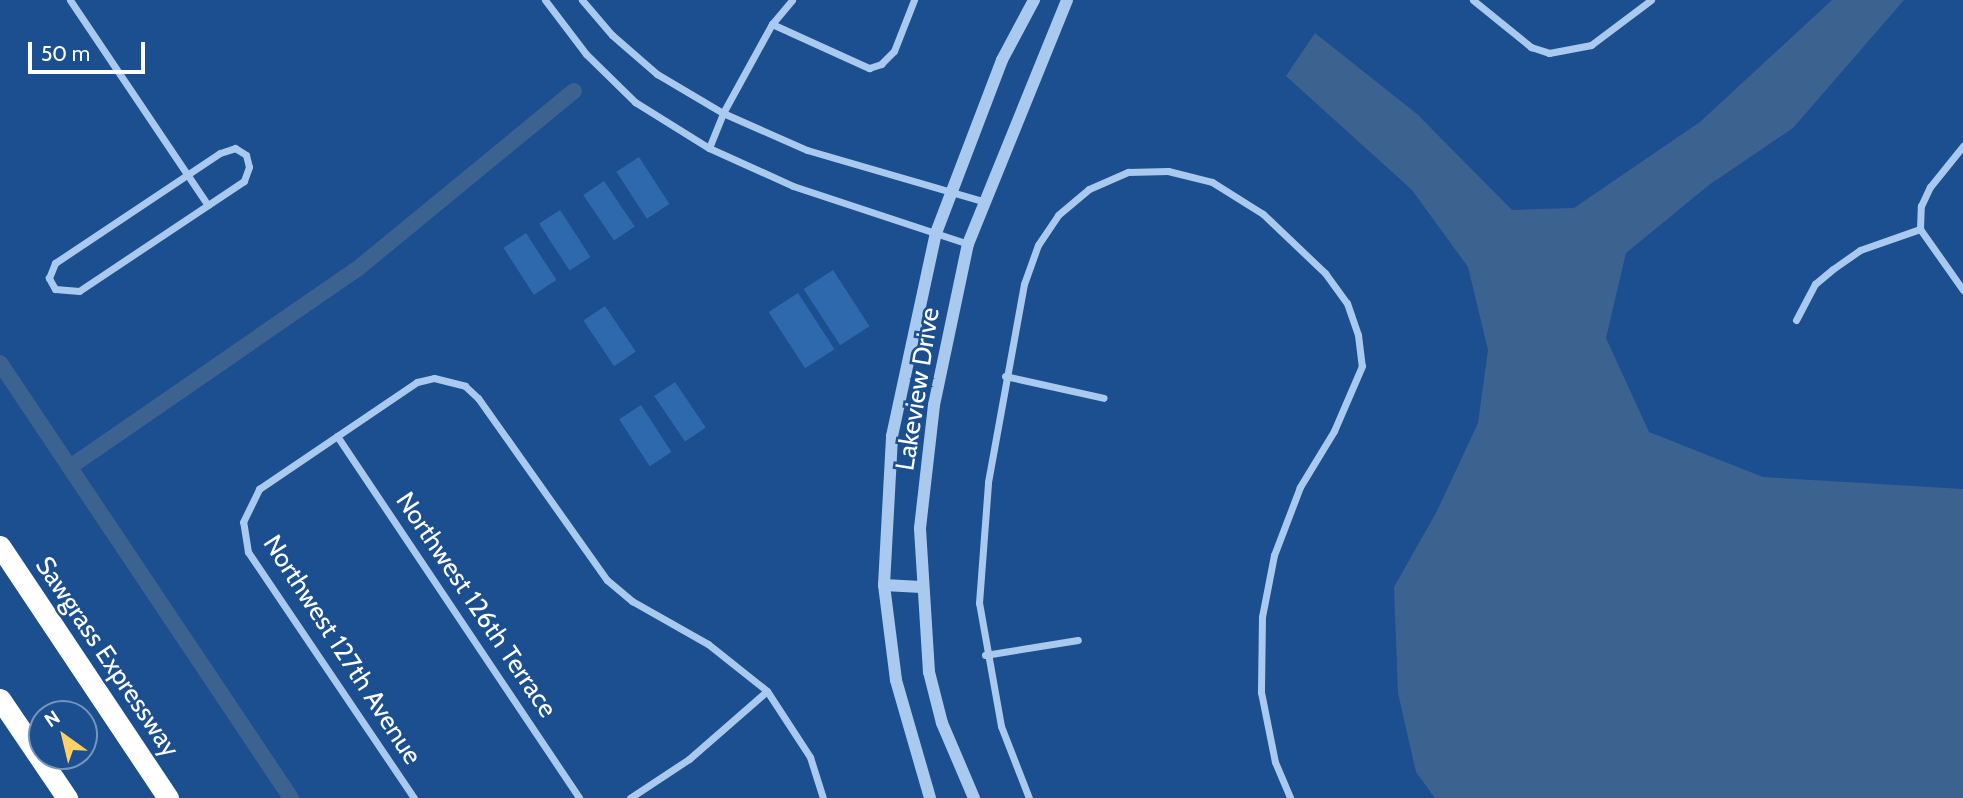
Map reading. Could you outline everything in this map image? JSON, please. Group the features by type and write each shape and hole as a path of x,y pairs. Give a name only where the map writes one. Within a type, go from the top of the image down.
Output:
{"highway":[{"name":"Sawgrass Expressway","path":"0,546 168,798"},
{"path":"0,699 67,798"}],"street":[{"path":"70,0 208,205"},
{"path":"545,0 586,54 635,102 709,148 793,186 968,244"},
{"path":"582,0 611,35 657,74 723,113 807,150 982,201"},
{"path":"709,148 723,113 772,24 792,0"},
{"path":"772,24 869,68 881,64 894,51 914,0"},
{"name":"Lakeview Drive","path":"930,798 896,680 884,585 892,436 936,233 1002,60 1034,0"},
{"name":"Lakeview Drive","path":"974,798 942,723 929,672 921,587 920,528 934,405 968,244 982,201 1067,0"},
{"path":"1473,0 1531,47 1549,53 1591,46 1651,0"},
{"path":"1963,146 1930,187 1921,206 1920,229 1963,290"},
{"path":"235,148 246,155 249,167 244,181 208,205 79,291 55,289 49,278 55,263 220,153 235,148"},
{"path":"1029,798 1001,726 985,655 979,603 988,482 1005,376 1038,245 1058,215 1079,198 1128,172 1168,171 1212,182 1263,214 1325,273 1348,303 1358,335 1362,366 1334,431 1300,488 1274,555 1262,617 1261,692 1275,762 1290,798"},
{"path":"1796,320 1815,284 1860,250 1920,229"},
{"path":"1005,376 1104,398"},
{"path":"337,436 417,382 452,380 478,398 607,580 660,619 708,644 767,691 810,757 823,798"},
{"name":"Northwest 127th Avenue","path":"337,436 259,489 243,522 248,552 414,798"},
{"name":"Northwest 126th Terrace","path":"337,436 579,798"},
{"path":"884,585 921,587"},
{"path":"985,655 1077,640"},
{"path":"629,798 690,759 767,691"}],"shaded area":[{"path":"1832,0 1904,0 1793,128 1709,185 1626,253 1606,338 1649,432 1763,477 1963,489 1963,798 1435,798 1416,772 1398,693 1394,587 1437,511 1478,423 1488,350 1468,267 1412,190 1286,76 1315,33 1417,114 1512,210 1574,208 1700,122"},
{"path":"639,157 669,204 647,219 616,172"},
{"path":"604,181 635,227 614,241 583,195"},
{"path":"560,210 590,257 570,271 539,224"},
{"path":"526,233 556,280 534,295 503,248"},
{"path":"833,270 869,326 840,345 804,289"},
{"path":"798,293 834,349 805,368 769,312"},
{"path":"605,306 636,352 614,366 583,321"},
{"path":"675,382 706,428 685,442 654,396"},
{"path":"641,405 671,452 650,466 619,419"}],"waterway":[{"path":"70,467 356,270 574,91"},
{"path":"0,363 291,798"}]}
